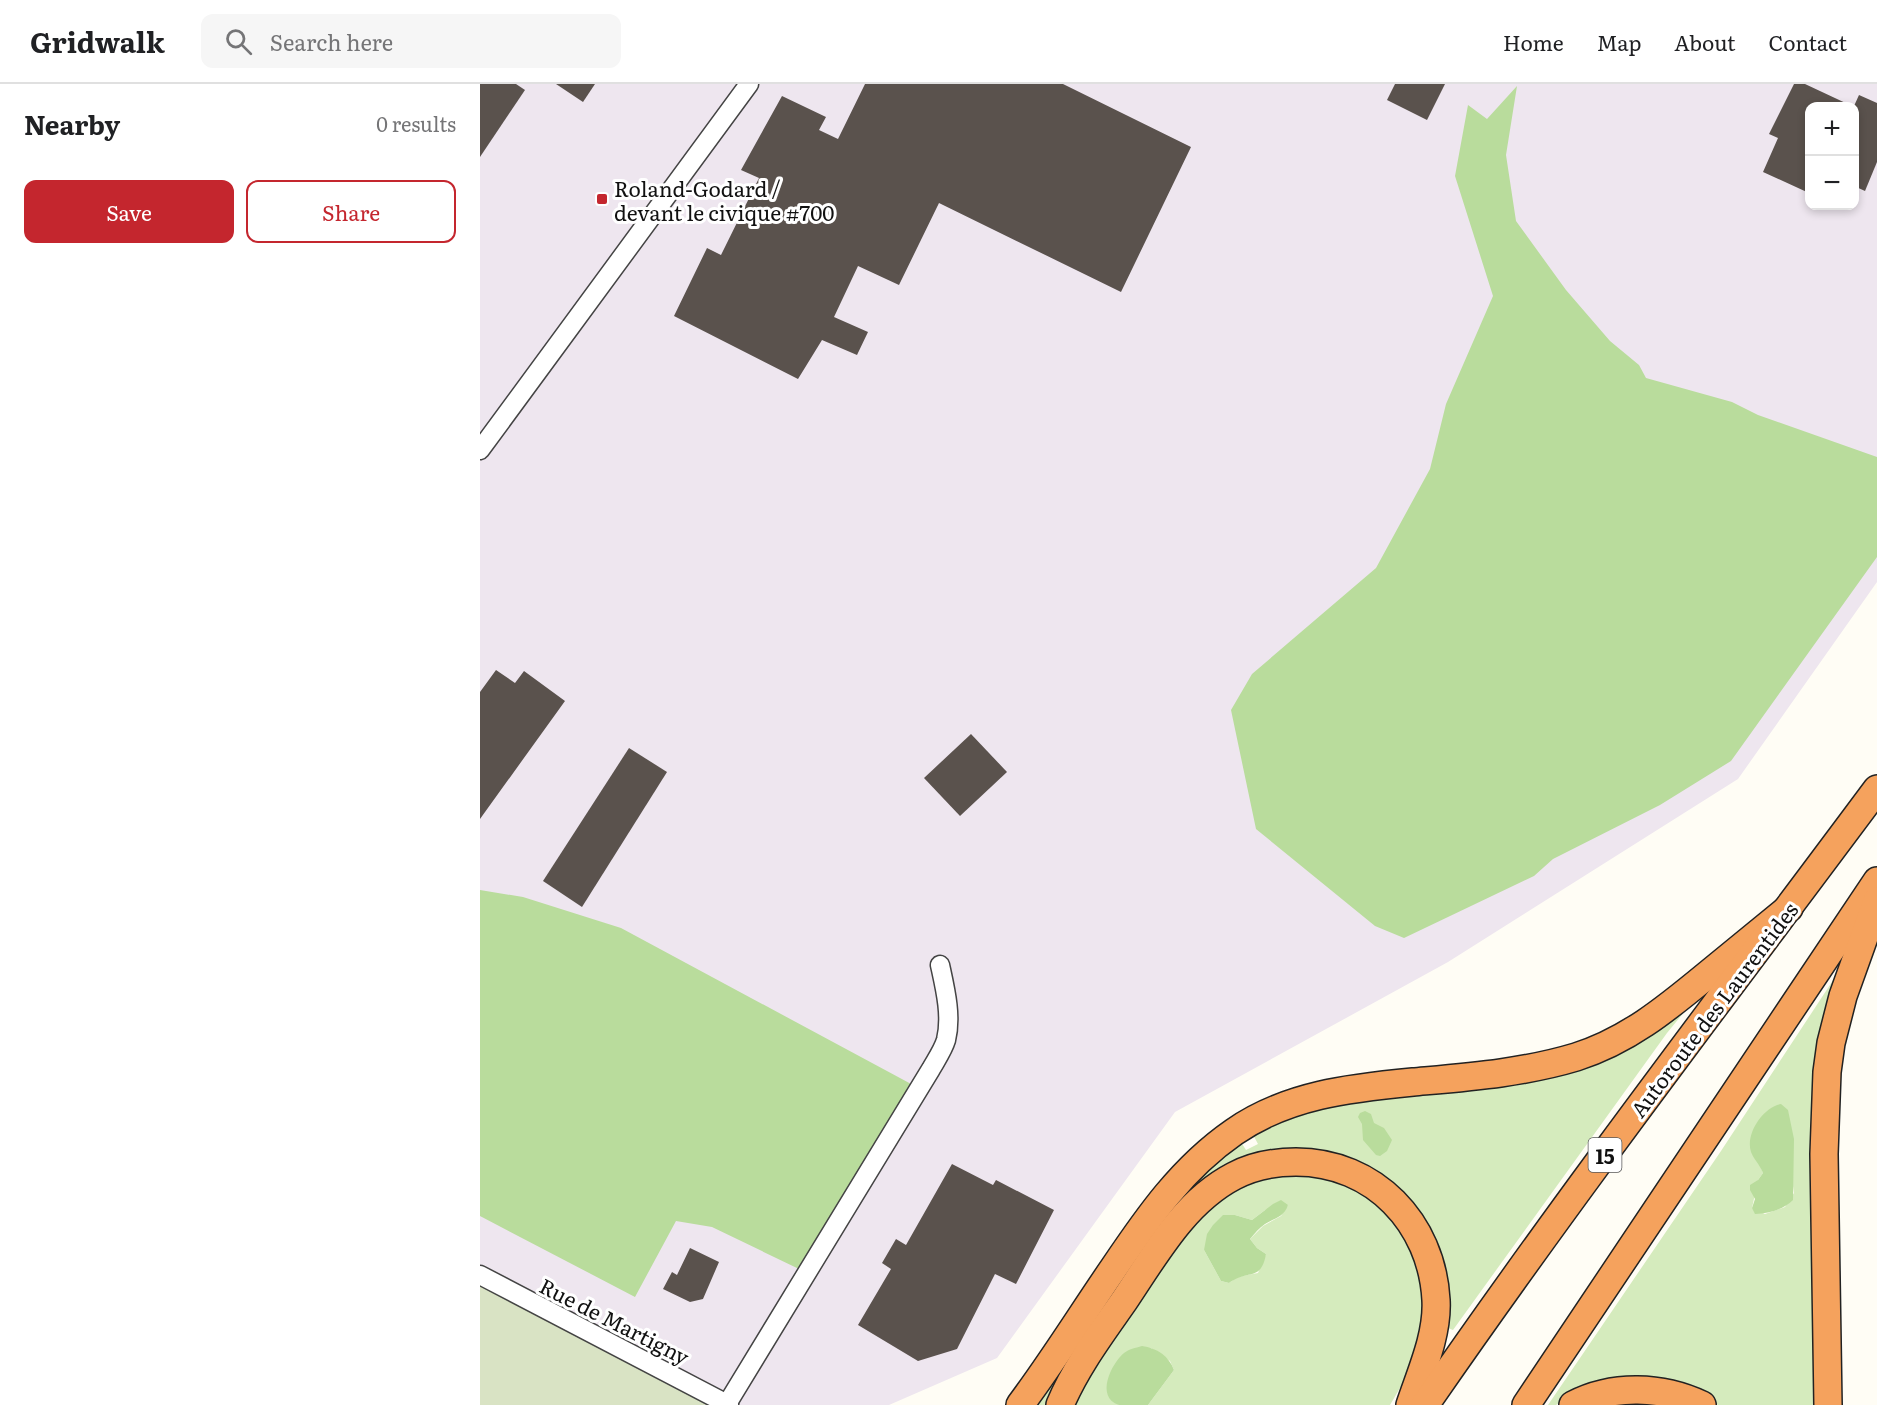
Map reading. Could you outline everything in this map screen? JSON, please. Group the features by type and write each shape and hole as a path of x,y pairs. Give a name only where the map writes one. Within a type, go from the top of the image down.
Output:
{"highway":[{"name":"Autoroute des Laurentides","path":"1425,1405 1686,1043 1877,789"},
{"path":"1526,1405 1877,881"},
{"path":"1828,1405 1824,1154 1827,1072 1831,1043 1843,996 1877,901"},
{"path":"1020,1405 1157,1205 1196,1162 1245,1125 1278,1108 1326,1093 1379,1085 1515,1071 1552,1064 1590,1052 1620,1038 1661,1013 1789,908"},
{"path":"1060,1405 1076,1373 1104,1329 1188,1212 1205,1195 1234,1176 1254,1168 1289,1162 1325,1165 1349,1172 1372,1184 1405,1215 1424,1245 1434,1279 1436,1313 1429,1350 1410,1405"},
{"path":"1573,1405 1605,1393 1645,1390 1673,1394 1702,1405"}],"street":[{"path":"480,450 749,84"},
{"path":"728,1405 946,1041 948,1021 945,986 940,965"},
{"name":"Rue de Martigny","path":"480,1275 728,1405"}],"shaded area":[{"path":"480,84 1877,84 1877,582 1738,779 1448,962 1175,1112 997,1358 889,1405 480,1405"}],"green space":[{"path":"1517,86 1506,155 1516,221 1566,290 1610,341 1639,365 1646,378 1732,402 1758,415 1877,457 1877,557 1731,761 1660,805 1553,859 1534,876 1404,938 1375,926 1256,829 1231,710 1252,674 1376,568 1430,469 1446,404 1493,296 1455,176 1468,105 1487,119"},
{"path":"480,890 523,897 621,928 913,1085 810,1266 799,1269 712,1227 676,1221 635,1297 480,1216"},
{"path":"1845,962 1820,1405 1718,1405 1709,1399 1575,1393 1556,1405 1548,1405 1721,1151","holes":["1752,1154 1792,1179 1794,1193 1785,1207 1765,1214 1752,1208 1758,1180 1763,1173 1760,1164"]},
{"path":"1694,1000 1667,1033 1453,1330 1443,1326 1390,1183 1235,1164 1048,1405 1030,1405 1178,1192 1239,1139 1246,1150 1258,1144 1251,1131 1313,1106 1524,1079"},
{"path":"1781,1104 1788,1110 1794,1139 1793,1200 1776,1210 1755,1214 1752,1208 1755,1199 1750,1185 1763,1173 1751,1152 1751,1137 1762,1116 1774,1106"},
{"path":"1365,1111 1371,1114 1374,1123 1384,1128 1392,1140 1387,1151 1380,1156 1376,1155 1363,1140 1362,1124 1358,1117"},
{"path":"1313,1173 1369,1193 1415,1248 1427,1304 1411,1369 1390,1405 1148,1405 1174,1370 1170,1361 1151,1348 1116,1403 1120,1405 1074,1405 1087,1379 1167,1257 1210,1203 1257,1177","holes":["1288,1205 1281,1216 1263,1226 1250,1239 1266,1254 1258,1273 1237,1277 1229,1283 1221,1281 1204,1250 1235,1215 1252,1220 1265,1210"]},
{"path":"1281,1200 1288,1205 1284,1212 1263,1226 1250,1239 1266,1254 1261,1268 1253,1274 1242,1276 1229,1283 1221,1281 1204,1250 1207,1234 1213,1225 1223,1215 1235,1215 1252,1220"},
{"path":"480,1281 719,1405 480,1405"},
{"path":"1142,1346 1162,1354 1174,1370 1148,1405 1119,1405 1108,1395 1110,1372 1124,1353"}],"building":[{"path":"480,84 516,84 525,90 480,157"},
{"path":"556,84 595,84 583,102"},
{"path":"865,84 1063,84 1191,147 1121,292 939,203 899,285 858,266 834,317 868,332 857,355 822,340 798,379 674,316 707,248 721,255 759,178 741,170 782,96 826,117 819,130 838,139"},
{"path":"1395,84 1445,84 1427,120 1387,100"},
{"path":"1794,84 1805,84 1843,102 1805,102 1805,191 1763,172 1778,138 1769,134"},
{"path":"1859,95 1877,103 1877,162 1865,191 1859,188 1859,102 1856,102"},
{"path":"496,670 515,683 524,671 565,701 480,819 480,692"},
{"path":"971,734 1007,772 960,816 924,778"},
{"path":"629,748 667,772 582,907 543,881"},
{"path":"952,1164 993,1185 996,1180 1054,1210 1016,1284 995,1274 957,1349 918,1361 858,1325 891,1269 882,1263 896,1239 906,1245"},
{"path":"690,1248 719,1262 703,1299 690,1302 663,1289 672,1272 677,1275"}],"place":[{"name":"Roland-Godard / devant le civique #700","path":"602,199"}]}
